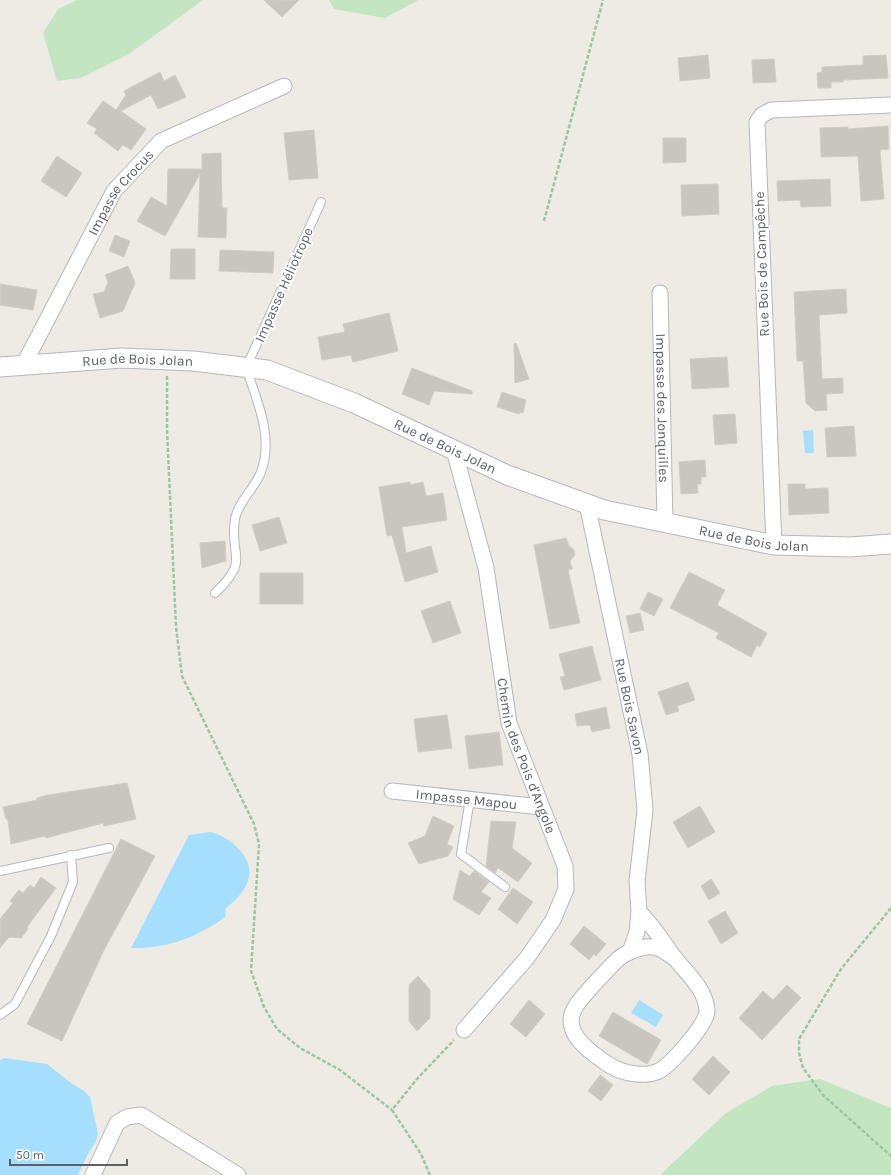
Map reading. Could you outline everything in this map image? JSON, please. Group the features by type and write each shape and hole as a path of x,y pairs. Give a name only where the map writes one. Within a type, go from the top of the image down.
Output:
{"street":[{"name":"Impasse Crocus","path":"23,366 114,191 162,141 284,86"},
{"name":"Rue Bois de Campêche","path":"774,545 757,122 762,115 771,110 891,105"},
{"name":"Impasse des Jonquilles","path":"660,293 665,523"},
{"name":"Rue de Bois Jolan","path":"0,367 122,358 167,360 267,370 354,403 507,474 604,510 774,545 850,547 891,544"},
{"name":"Chemin des Pois d'Angole","path":"454,450 486,568 497,655 509,723 565,866 566,889 553,920 527,958 464,1030"},
{"name":"Rue Bois Savon","path":"587,504 640,754 645,810 637,881 639,912 637,932 630,952"},
{"name":"Impasse Mapou","path":"392,791 541,807"},
{"path":"639,912 647,919 676,959 694,979 705,1000 707,1012 705,1021 679,1052 659,1071 645,1074 631,1073 614,1068 596,1056 574,1034 571,1026 571,1017 576,1005 619,958 630,952 645,947 652,947 660,949 676,959"},
{"path":"93,1175 117,1123 127,1117 141,1115 238,1175"}],"lane":[{"name":"Impasse Héliotrope","path":"246,368 321,202"},
{"path":"215,594 230,580 235,571 237,562 234,531 235,517 261,472 265,451 263,419 246,368"},
{"path":"470,799 460,854 505,887"},
{"path":"0,871 109,848"},
{"path":"0,1015 15,1004 51,936 73,882 71,855"}],"path":[{"path":"544,221 603,0"},
{"path":"167,360 167,430 176,627 182,676 254,824 259,844 251,971 264,1006 277,1028 300,1048 340,1070 392,1110 421,1154 430,1175"},
{"path":"891,908 840,969 799,1038 799,1053 803,1068 823,1095 891,1156"},
{"path":"392,1110 417,1079 464,1030"}],"green space":[{"path":"77,0 203,0 129,54 81,78 57,81 43,33 58,9"},
{"path":"329,0 419,0 385,18 334,9"},
{"path":"820,1079 891,1108 891,1175 660,1175 726,1113 772,1086"}],"water":[{"path":"813,430 814,453 805,453 803,431"},
{"path":"210,832 221,836 234,844 244,856 248,864 248,880 240,895 226,908 225,917 203,931 180,941 156,947 131,948 189,835"},
{"path":"639,1000 663,1015 656,1027 631,1013"},
{"path":"5,1058 47,1064 90,1097 98,1134 96,1141 78,1175 0,1175 0,1060"}],"building":[{"path":"264,0 299,0 282,17"},
{"path":"708,55 710,78 680,81 678,58"},
{"path":"886,55 888,78 843,80 843,82 831,82 831,88 818,88 817,73 822,72 822,67 863,65 863,56"},
{"path":"774,59 776,82 753,83 752,60"},
{"path":"160,72 164,81 175,75 186,97 158,109 151,95 121,111 146,129 131,150 123,145 118,151 94,133 97,129 87,123 103,101 116,110 126,95 124,91"},
{"path":"888,126 889,149 880,150 884,199 861,201 858,156 821,157 820,128 848,127 848,129"},
{"path":"314,130 318,178 289,180 284,133"},
{"path":"663,138 686,138 686,162 663,163"},
{"path":"221,153 222,208 227,208 226,238 198,237 200,174 165,236 137,221 151,197 167,206 168,169 202,169 202,154"},
{"path":"57,156 82,173 66,197 41,181"},
{"path":"830,179 831,206 801,207 800,200 778,201 777,181"},
{"path":"718,184 719,214 682,216 681,185"},
{"path":"115,235 130,241 124,257 109,251"},
{"path":"171,249 195,249 195,279 170,279"},
{"path":"220,250 274,252 273,273 219,271"},
{"path":"128,266 135,283 123,311 100,318 93,294 104,292 108,282 105,275"},
{"path":"0,284 37,290 33,310 0,305"},
{"path":"846,289 847,313 819,315 822,379 843,378 843,393 826,394 827,410 815,411 806,403 803,361 797,361 794,292"},
{"path":"389,313 398,351 353,362 351,355 322,360 318,337 345,332 343,324"},
{"path":"516,343 529,379 515,383 514,344"},
{"path":"727,357 729,387 692,389 690,359"},
{"path":"412,368 472,391 472,394 434,391 429,405 402,394"},
{"path":"502,392 526,400 523,413 520,412 519,414 497,407"},
{"path":"735,414 737,443 715,445 713,415"},
{"path":"854,426 856,456 827,457 825,428"},
{"path":"705,460 706,477 701,477 701,484 697,484 698,493 681,494 679,462"},
{"path":"410,482 410,485 423,482 426,496 443,493 447,520 402,527 406,553 431,546 438,572 405,582 392,535 387,536 379,487"},
{"path":"788,484 805,484 805,489 828,488 829,513 789,515"},
{"path":"279,517 287,543 260,551 252,525"},
{"path":"566,538 569,546 574,550 575,555 570,561 572,569 568,570 580,623 550,629 534,545"},
{"path":"225,541 226,561 202,568 200,543"},
{"path":"689,572 725,590 717,605 767,633 760,647 757,645 751,657 716,638 719,633 670,608"},
{"path":"260,573 303,573 303,604 260,604"},
{"path":"648,592 663,599 654,616 640,609"},
{"path":"450,601 461,633 433,643 421,611"},
{"path":"640,613 644,630 630,633 626,616"},
{"path":"592,646 601,680 564,690 560,677 565,676 559,654"},
{"path":"688,682 695,700 677,706 679,711 666,715 658,692"},
{"path":"606,707 610,728 592,732 590,725 577,726 575,714"},
{"path":"447,715 452,748 418,752 414,719"},
{"path":"499,732 503,765 469,769 465,736"},
{"path":"127,783 136,819 104,826 103,823 46,838 45,836 11,844 8,820 6,819 3,807 37,800 37,798 48,795"},
{"path":"700,806 715,832 688,848 673,822"},
{"path":"433,816 454,826 447,844 453,847 448,856 419,864 408,843 425,836"},
{"path":"491,821 516,822 512,848 532,863 518,882 498,868 495,873 486,866"},
{"path":"121,839 155,856 104,950 62,1041 27,1024"},
{"path":"460,870 469,876 474,871 489,882 481,892 491,898 479,915 453,899"},
{"path":"41,877 56,888 27,927 28,929 21,938 9,937 0,948 0,919 13,903 10,901 19,890 23,893 30,885 34,888"},
{"path":"711,879 720,893 709,900 701,886"},
{"path":"513,888 533,902 517,924 498,909"},
{"path":"725,911 738,933 721,944 708,921"},
{"path":"584,926 606,944 596,956 594,954 589,960 570,944"},
{"path":"418,976 430,990 430,1018 417,1031 409,1021 409,985"},
{"path":"787,985 801,998 762,1040 739,1018 763,991 773,1000"},
{"path":"529,1000 545,1014 526,1037 510,1024"},
{"path":"613,1012 661,1040 647,1064 599,1036"},
{"path":"713,1056 730,1072 709,1095 692,1079"},
{"path":"600,1075 613,1085 601,1101 588,1091"}]}
